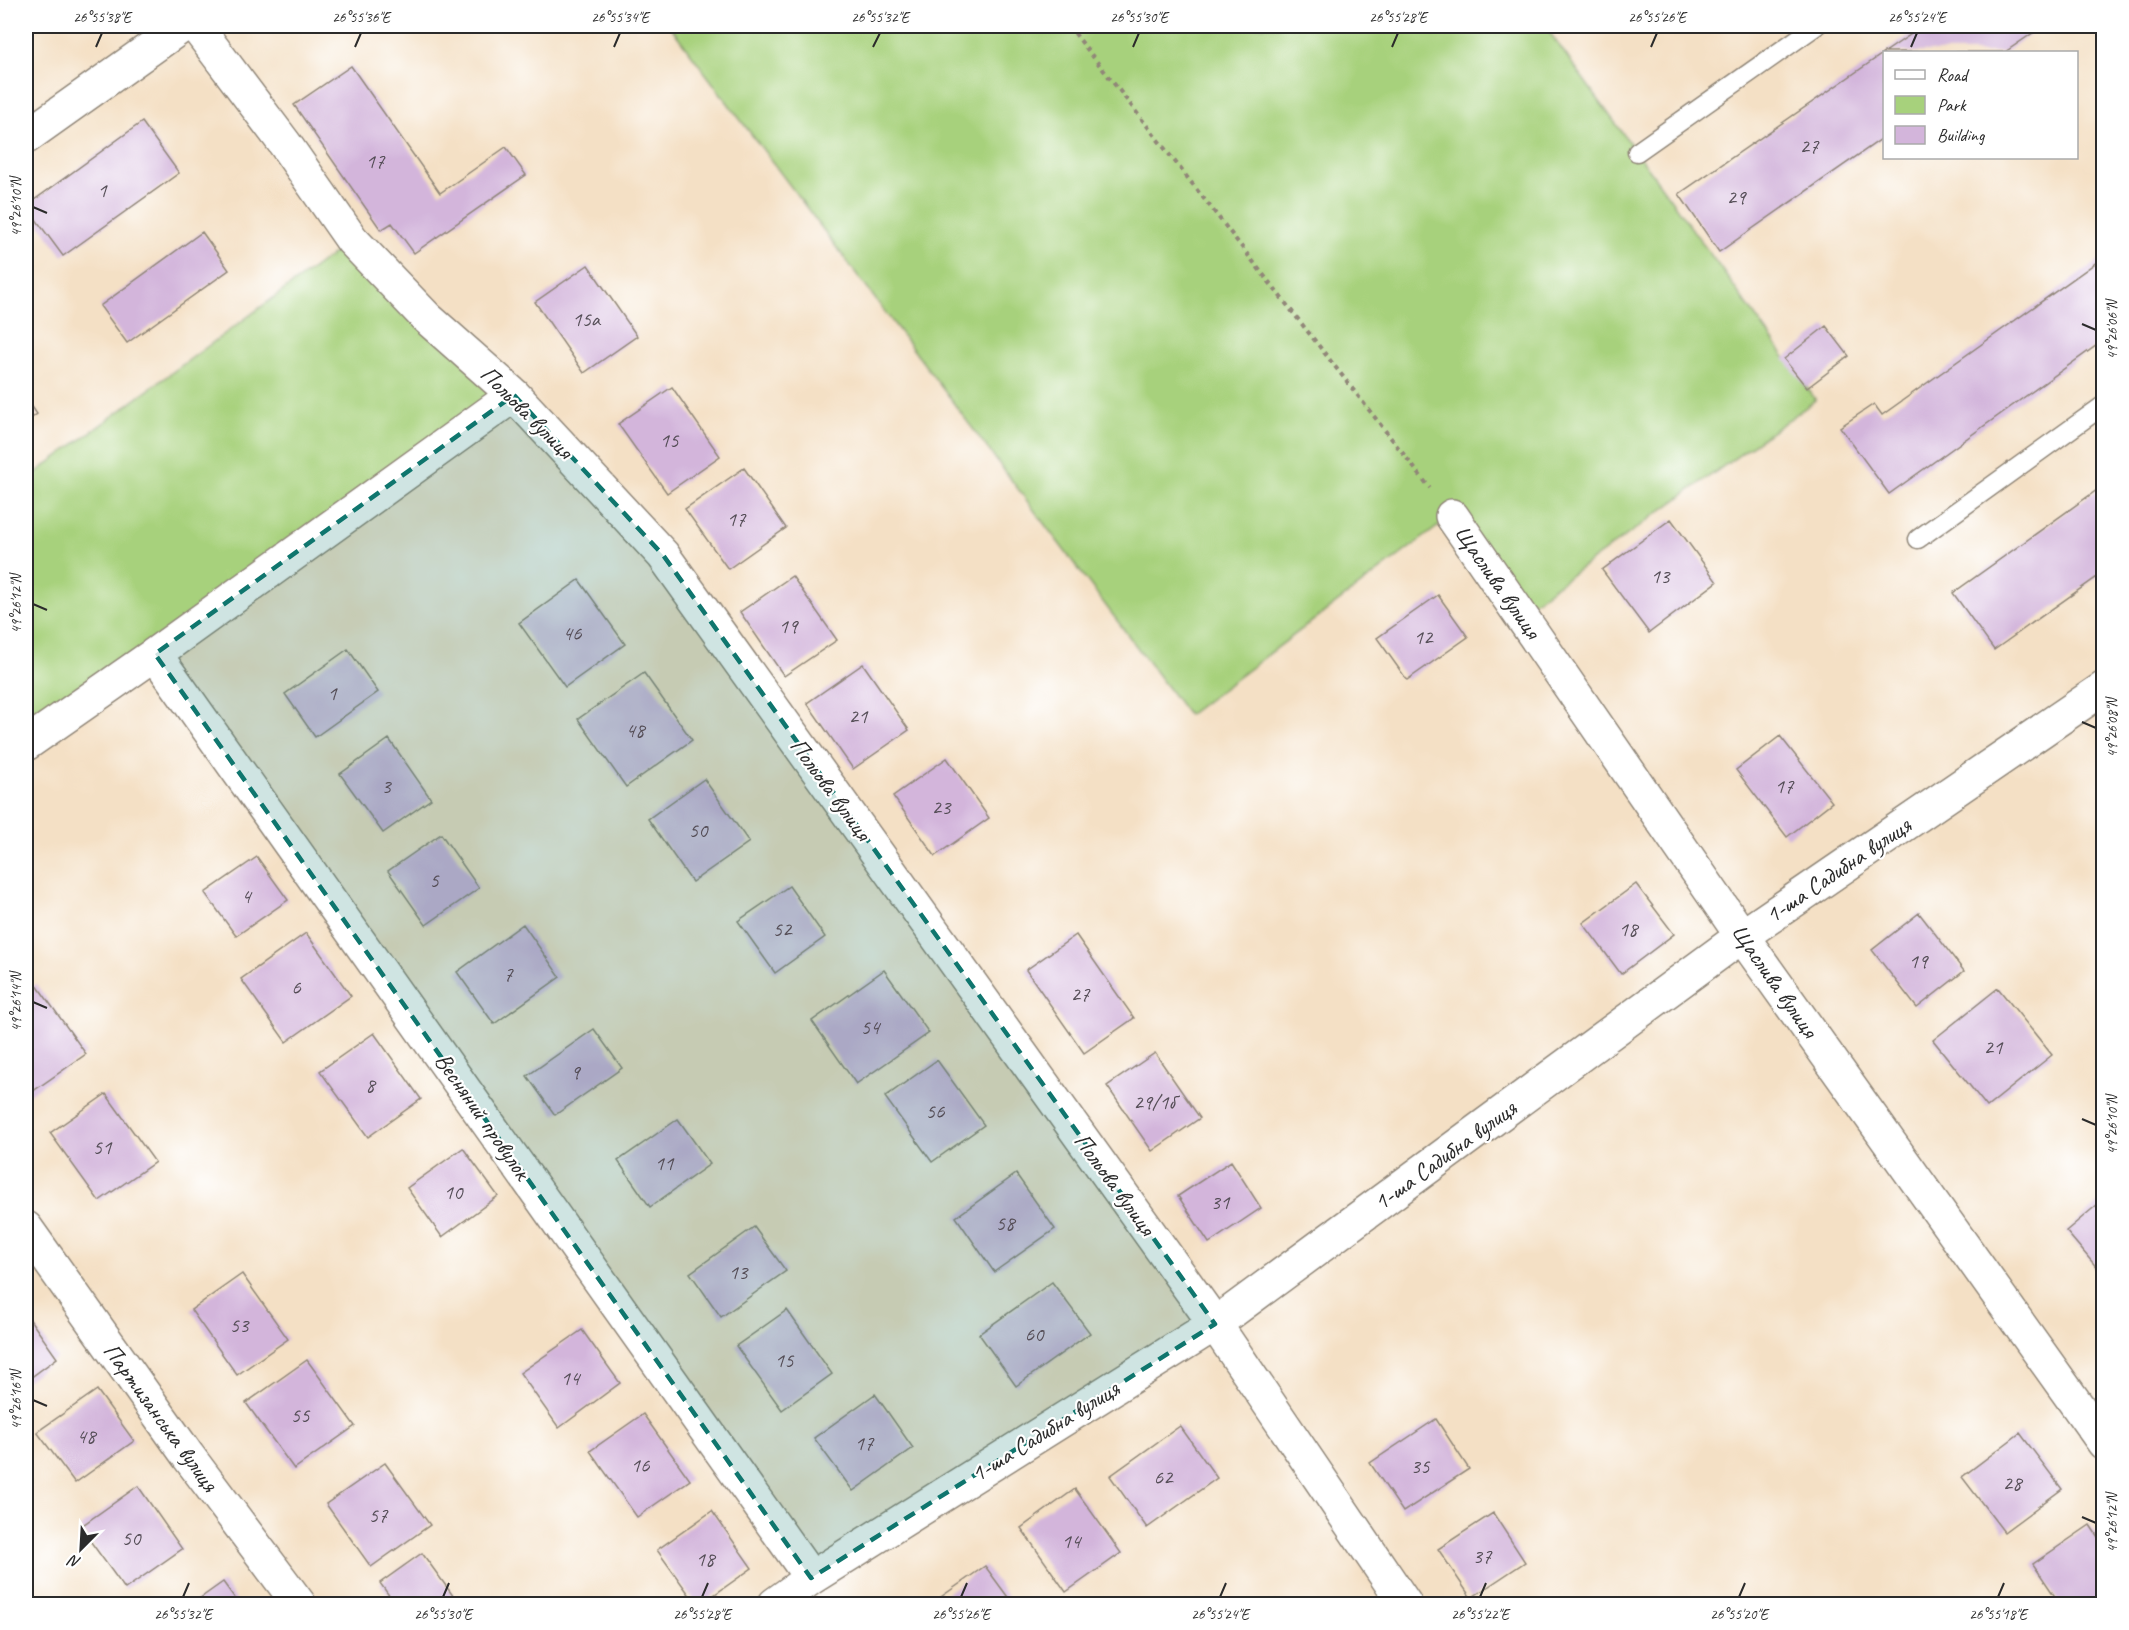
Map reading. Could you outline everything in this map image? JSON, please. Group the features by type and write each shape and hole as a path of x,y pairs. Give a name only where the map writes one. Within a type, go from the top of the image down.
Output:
{"street":[{"path":"26,137 182,26"},
{"name":"Польова вулиця","path":"196,26 285,144 352,240 426,317 514,395 663,555 1215,1324 1405,1605"},
{"path":"26,744 514,395"},
{"name":"Щаслива вулиця","path":"1452,516 1742,936 2103,1443"},
{"name":"Весняний провулок","path":"154,654 811,1578"},
{"name":"1-ша Садибна вулиця","path":"775,1605 811,1578 1215,1324 1742,936 2103,688"},
{"name":"Партизанська вулиця","path":"26,1228 188,1456 299,1605"}],"lane":[{"path":"1636,152 1816,26"},
{"path":"1918,539 2103,405"}],"path":[{"path":"1069,26 1452,516"}],"highlighted area":[{"path":"514,395 663,555 1215,1324 811,1578 155,654"}],"green space":[{"path":"670,26 1545,26 1816,400 1518,613 1452,516 1188,715"},
{"path":"352,240 514,395 26,744 26,480"}],"building":[{"path":"1923,26 2043,26 2006,51 1886,51"},
{"path":"1883,54 1883,138 1719,252 1679,194"},
{"path":"351,66 440,193 506,147 526,175 414,253 392,223 381,230 294,105"},
{"path":"142,122 179,173 63,256 26,206"},
{"path":"202,232 229,270 127,343 100,306"},
{"path":"2104,257 2104,340 1889,494 1840,427 1874,404 1882,415"},
{"path":"588,265 637,336 584,373 535,302"},
{"path":"1826,326 1849,356 1807,388 1784,359"},
{"path":"672,387 720,456 667,493 618,424"},
{"path":"26,398 37,414 26,422"},
{"path":"744,468 786,528 728,569 685,509"},
{"path":"2104,485 2104,572 1994,650 1953,593"},
{"path":"1671,519 1717,582 1649,633 1602,570"},
{"path":"792,576 837,640 784,676 740,612"},
{"path":"579,580 625,644 565,687 519,623"},
{"path":"1438,595 1468,637 1407,680 1377,638"},
{"path":"348,649 378,692 315,737 285,694"},
{"path":"863,664 909,730 853,769 807,703"},
{"path":"644,673 692,740 626,787 578,719"},
{"path":"1780,736 1832,802 1787,837 1736,770"},
{"path":"389,739 431,799 383,833 340,774"},
{"path":"947,758 989,818 935,856 893,796"},
{"path":"704,779 749,842 692,882 648,819"},
{"path":"441,834 479,888 426,925 388,871"},
{"path":"257,857 288,900 236,936 205,893"},
{"path":"1636,884 1674,934 1621,974 1583,923"},
{"path":"789,886 825,937 775,973 738,921"},
{"path":"1919,913 1964,971 1917,1008 1872,950"},
{"path":"523,924 560,977 494,1024 457,972"},
{"path":"306,933 351,996 286,1042 241,979"},
{"path":"1076,935 1134,1018 1084,1053 1026,970"},
{"path":"884,970 929,1033 856,1084 812,1021"},
{"path":"36,984 86,1054 26,1096 26,991"},
{"path":"1998,988 2052,1055 1987,1107 1933,1040"},
{"path":"594,1029 622,1068 555,1115 527,1076"},
{"path":"374,1033 421,1099 368,1137 320,1071"},
{"path":"1155,1053 1200,1118 1152,1151 1107,1086"},
{"path":"937,1060 984,1125 932,1162 885,1097"},
{"path":"106,1094 155,1162 99,1201 50,1133"},
{"path":"678,1119 710,1164 650,1207 618,1161"},
{"path":"463,1148 498,1196 442,1237 407,1188"},
{"path":"1231,1161 1261,1208 1209,1243 1178,1196"},
{"path":"1016,1174 1055,1229 994,1272 956,1217"},
{"path":"2104,1199 2104,1276 2066,1231"},
{"path":"754,1227 786,1271 721,1317 690,1273"},
{"path":"242,1274 288,1339 237,1375 191,1310"},
{"path":"1052,1282 1090,1333 1016,1386 979,1334"},
{"path":"787,1310 832,1374 782,1410 736,1346"},
{"path":"26,1314 57,1358 26,1381"},
{"path":"582,1330 620,1383 559,1428 520,1373"},
{"path":"307,1360 355,1426 294,1469 246,1403"},
{"path":"97,1390 134,1441 75,1483 37,1432"},
{"path":"875,1394 913,1448 853,1491 814,1438"},
{"path":"643,1414 690,1480 637,1517 590,1451"},
{"path":"1436,1419 1469,1469 1403,1512 1370,1463"},
{"path":"1180,1426 1217,1478 1147,1528 1110,1476"},
{"path":"2020,1433 2062,1489 2004,1532 1962,1477"},
{"path":"385,1463 430,1525 371,1567 326,1504"},
{"path":"138,1486 182,1549 125,1589 80,1527"},
{"path":"1075,1489 1121,1553 1066,1592 1021,1528"},
{"path":"712,1511 752,1568 701,1604 696,1604 657,1550"},
{"path":"1493,1513 1525,1562 1471,1598 1438,1549"},
{"path":"2090,1525 2104,1546 2104,1603 2060,1604 2033,1564"},
{"path":"422,1553 459,1604 395,1604 380,1583"},
{"path":"985,1566 1013,1604 931,1604"},
{"path":"223,1582 239,1604 192,1604"}]}
